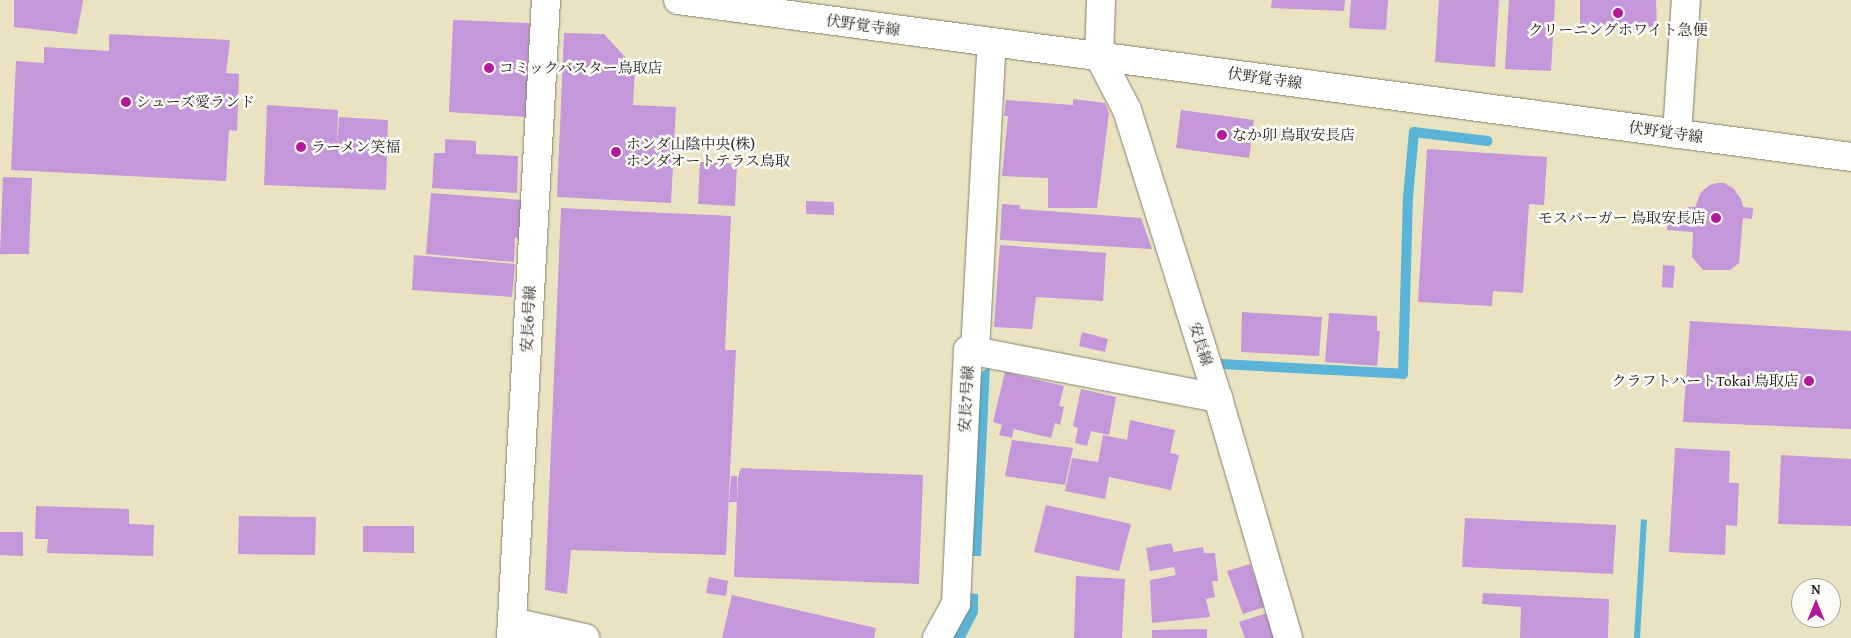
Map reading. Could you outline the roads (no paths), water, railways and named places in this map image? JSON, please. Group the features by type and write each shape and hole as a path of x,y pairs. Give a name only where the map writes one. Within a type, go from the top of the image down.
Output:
{"street":[{"name":"安長6号線","path":"511,630 546,0"},
{"name":"伏野覚寺線","path":"678,0 741,4 992,42 1851,157"},
{"path":"1099,56 1101,0"},
{"path":"1677,134 1686,0"},
{"path":"975,351 992,42"},
{"name":"安長線","path":"1099,56 1127,110 1218,398 1288,638"},
{"name":"安長7号線","path":"936,638 956,604 968,350 1218,398"},
{"path":"511,630 585,638"}],"water":[{"path":"990,366 981,556 969,556 978,375"},
{"path":"1641,519 1647,520 1640,638 1634,638"},
{"path":"967,593 978,594 978,613 965,638 953,638"}],"waterway":[{"path":"1221,364 1403,374 1408,197 1414,132 1487,141"}],"place":[{"name":"クリーニングホワイト急便","path":"1618,13"},
{"name":"コミックバスター鳥取店","path":"489,68"},
{"name":"シューズ愛ランド","path":"126,102"},
{"name":"なか卯 鳥取安長店","path":"1222,135"},
{"name":"ラーメン笑福","path":"301,147"},
{"name":"ホンダ山陰中央(株) ホンダオートテラス鳥取","path":"616,152"},
{"name":"モスバーガー 鳥取安長店","path":"1716,218"},
{"name":"クラフトハートTokai 鳥取店","path":"1809,381"}]}
